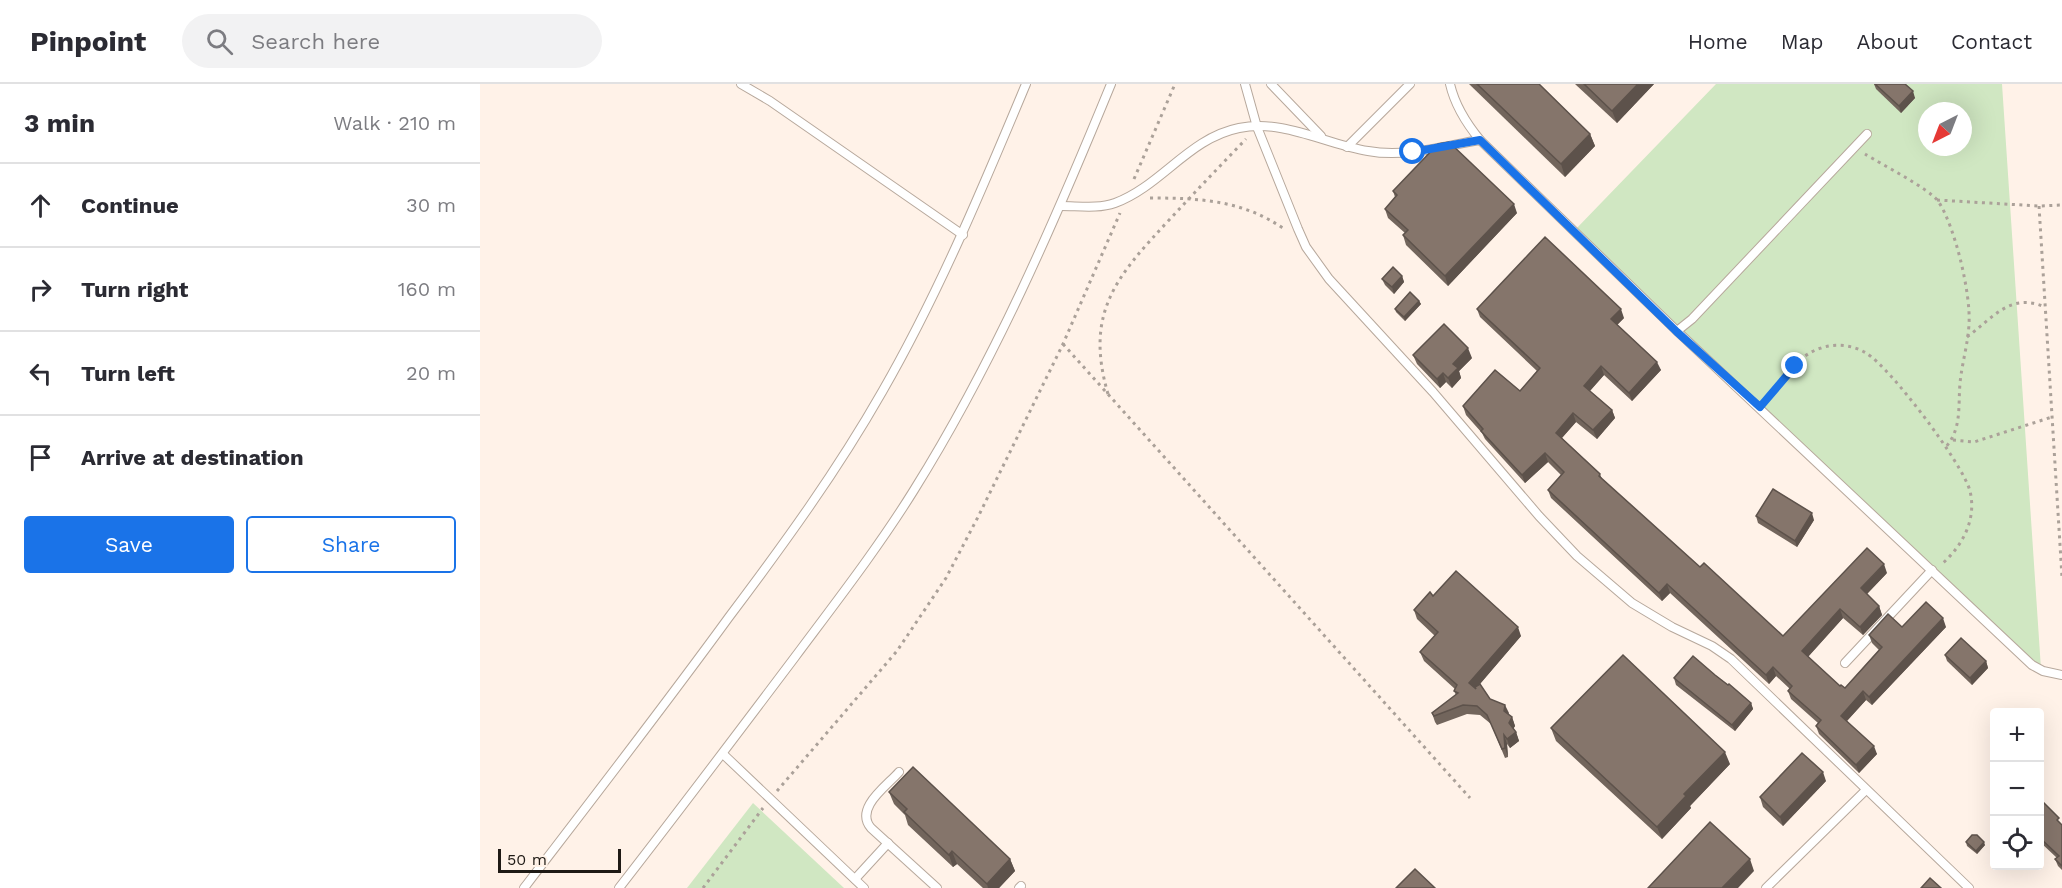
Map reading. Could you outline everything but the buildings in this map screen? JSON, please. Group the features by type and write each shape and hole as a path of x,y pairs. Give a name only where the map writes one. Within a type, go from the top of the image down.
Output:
{"lane":[{"path":"741,84 770,101 963,235"},
{"path":"524,888 677,689 788,539 837,467 888,382 925,314 963,235 1026,84"},
{"path":"620,888 861,569 915,489 987,362 1061,206 1112,84"},
{"path":"1245,84 1257,127 1298,229 1317,264 1433,392 1557,536 1632,603 1662,621 1713,645 1731,658 1969,888"},
{"path":"1271,84 1322,137"},
{"path":"1347,147 1410,84"},
{"path":"1450,84 1457,106 1467,124 1480,140 1677,332 1760,407 2032,664 2043,671 2062,675"},
{"path":"1061,206 1100,207 1126,198 1202,143 1239,128 1279,127 1322,137 1347,147 1369,152 1413,152 1480,140"},
{"path":"1677,332 1692,319 1867,134"},
{"path":"1845,663 1932,570"},
{"path":"723,754 864,888"},
{"path":"900,772 870,804 865,813 868,824 937,888"},
{"path":"1766,888 1866,790"},
{"path":"855,879 888,843"}],"path":[{"path":"703,888 770,799 897,651 925,611 962,548 1063,344 1175,84"},
{"path":"1108,395 1100,357 1102,319 1125,267 1257,127"},
{"path":"1854,147 1937,200 2039,206 2062,205"},
{"path":"1126,198 1190,198 1222,201 1267,218 1288,231"},
{"path":"1937,200 1953,236 1967,292 1969,325 1960,384 1958,420 1952,440 1945,448"},
{"path":"2039,206 2062,577"},
{"path":"1967,337 2000,310 2018,302 2036,303 2045,307"},
{"path":"1063,344 1470,798"},
{"path":"1760,407 1807,355 1829,346 1852,347 1867,354 1879,364 1910,399 1945,448 1969,490 1970,518 1960,545 1951,556 1932,570"},
{"path":"1952,440 1974,442 2052,417"}],"green space":[{"path":"1716,84 2002,84 2041,669 1574,231"},
{"path":"753,803 844,888 687,888"}],"route":[{"path":"1413,152 1480,140 1677,332 1760,407 1795,366"}]}
